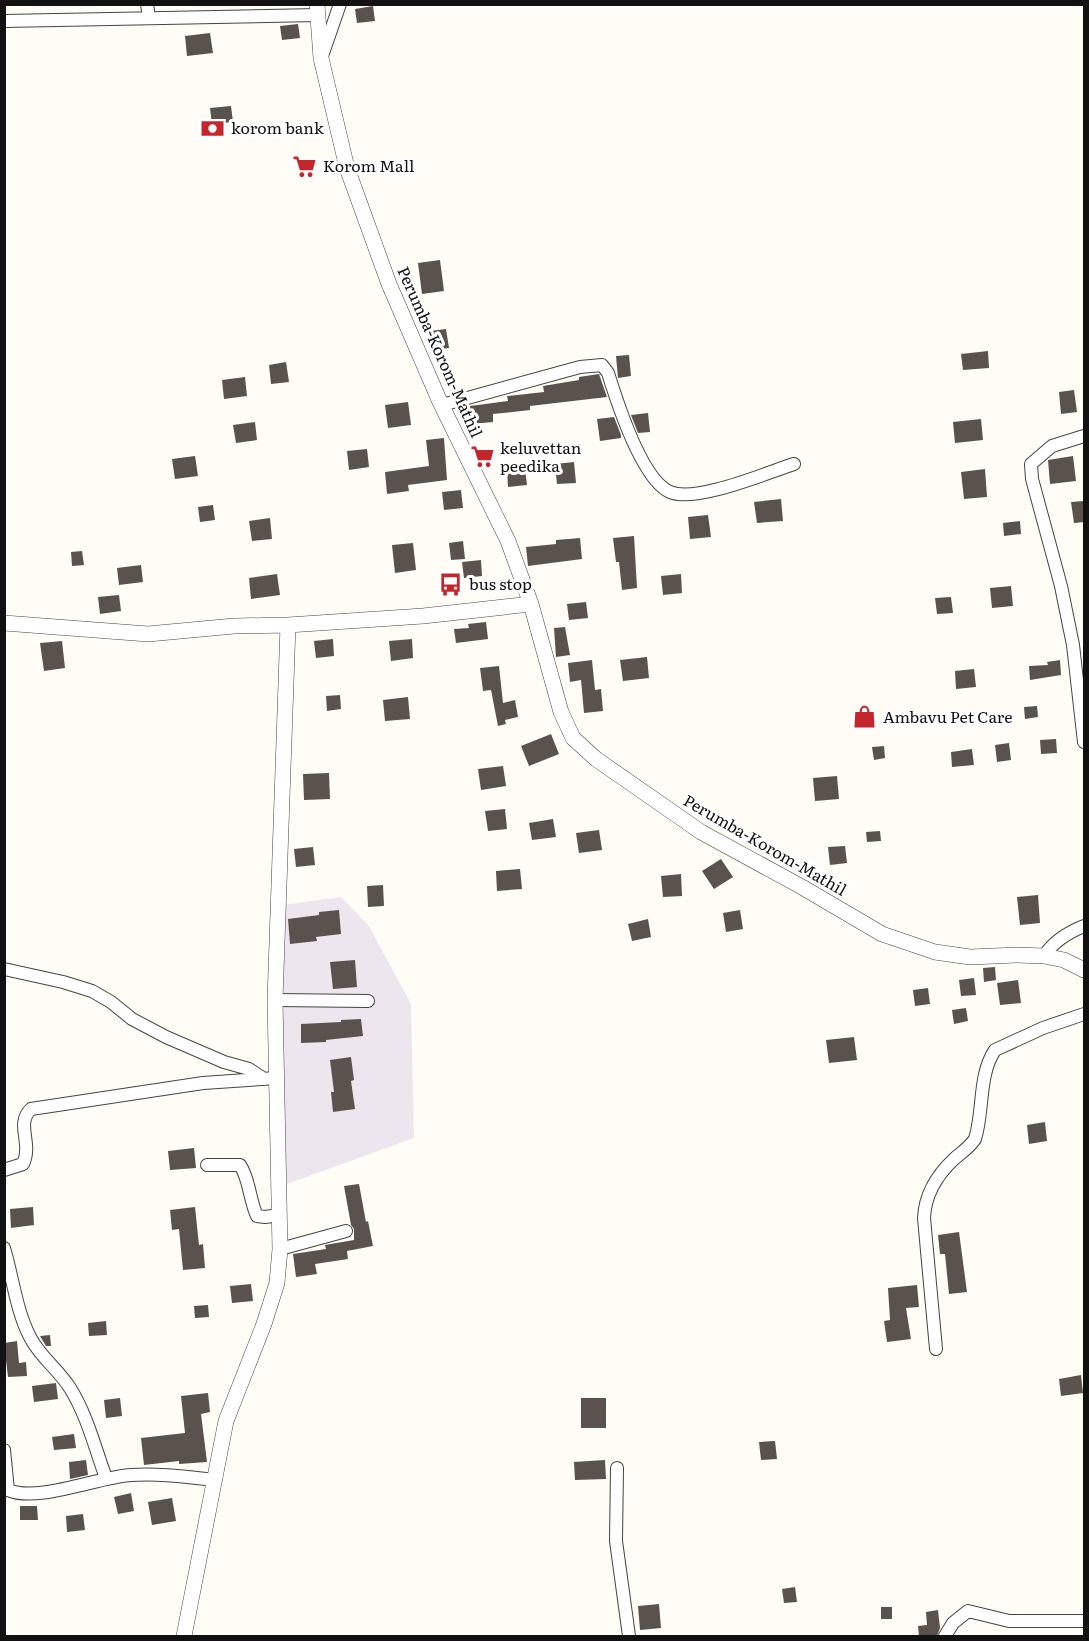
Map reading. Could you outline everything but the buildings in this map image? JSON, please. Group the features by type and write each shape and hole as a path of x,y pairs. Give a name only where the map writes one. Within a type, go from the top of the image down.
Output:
{"street":[{"path":"147,4 149,18"},
{"path":"321,58 340,4"},
{"path":"4,21 149,18 318,10"},
{"name":"Perumba-Korom-Mathil","path":"318,10 321,58 347,168 388,284 442,405 508,541 531,604 561,712 573,738 596,759 701,832 882,934 935,952 970,957 1044,956 1064,960 1084,970"},
{"path":"442,405 580,367 602,365 608,373 627,430 657,484 672,493 690,494 718,490 794,464"},
{"path":"1084,436 1052,446 1031,464 1032,479 1061,586 1073,645 1084,742"},
{"path":"4,623 148,634 423,616 531,604"},
{"path":"184,1636 226,1421 264,1324 277,1283 280,1249 279,1215 270,1078 275,1000 288,626"},
{"path":"1044,956 1050,946 1084,926"},
{"path":"4,969 92,991 132,1018 166,1037 224,1062 270,1078"},
{"path":"275,1000 368,1001"},
{"path":"936,1349 924,1218 924,1208 929,1193 940,1174 968,1149 975,1139 987,1069 990,1057 995,1050 1043,1028 1084,1014"},
{"path":"4,1170 23,1164 27,1155 24,1121 25,1115 31,1109 203,1083 270,1078"},
{"path":"207,1165 240,1165 246,1174 257,1216 279,1215"},
{"path":"280,1249 345,1231"},
{"path":"4,1248 18,1304 29,1336 39,1353 57,1369 71,1389 86,1419 106,1478"},
{"path":"4,1450 8,1490 16,1493 54,1490 106,1478 154,1474 214,1480"},
{"path":"617,1468 616,1541 629,1636"},
{"path":"945,1636 953,1623 968,1611 1009,1621 1084,1621"}],"shaded area":[{"path":"341,897 369,926 411,1004 414,1138 287,1184 282,1045 282,905"}],"place":[{"name":"korom bank","path":"213,128"},
{"name":"Korom Mall","path":"305,166"},
{"name":"keluvettan peedika","path":"482,457"},
{"name":"bus stop","path":"451,584"},
{"name":"Ambavu Pet Care","path":"865,717"}]}
